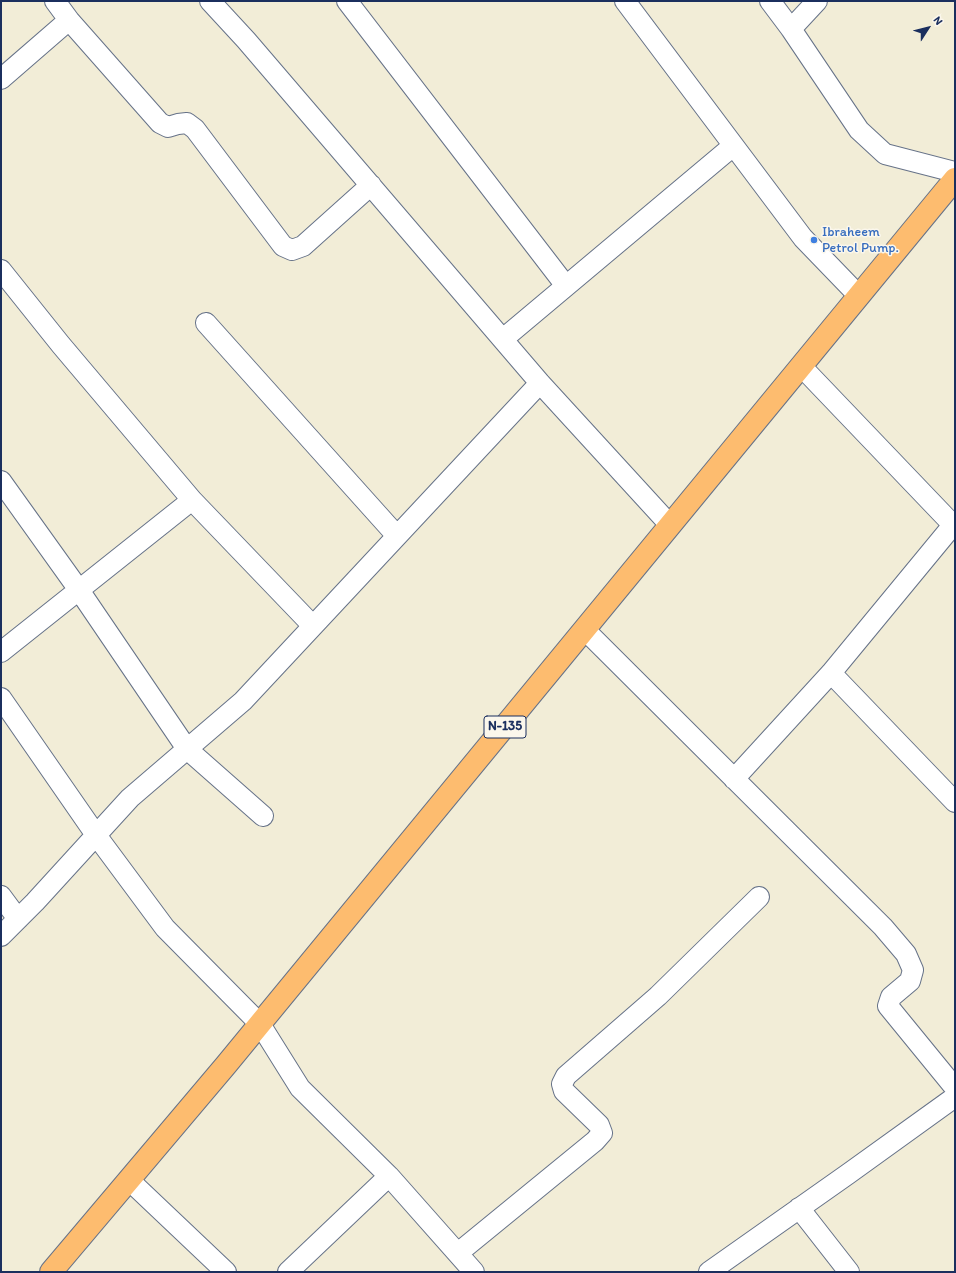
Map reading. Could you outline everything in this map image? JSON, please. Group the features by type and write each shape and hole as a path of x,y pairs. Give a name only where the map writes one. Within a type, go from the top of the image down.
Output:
{"highway":[{"name":"N-135","path":"51,1272 260,1024 955,179"}],"street":[{"path":"55,1 69,20 160,123 168,127 187,123 195,129 283,246 292,250 303,246 371,186"},
{"path":"210,1 246,40 540,383 670,525"},
{"path":"347,1 566,286"},
{"path":"625,1 803,238 859,296"},
{"path":"770,1 791,28 859,130 885,154 955,172"},
{"path":"791,28 817,1"},
{"path":"1,79 69,20"},
{"path":"503,339 733,146"},
{"path":"1,270 61,345 192,500 313,626"},
{"path":"206,323 397,536"},
{"path":"734,779 831,673 954,526 801,366"},
{"path":"1,936 35,902 130,798 243,701 540,383"},
{"path":"1,481 79,590 187,749 263,816"},
{"path":"1,652 192,500"},
{"path":"585,630 883,927 906,954 913,970 910,980 891,997 888,1006 955,1088"},
{"path":"831,673 955,802"},
{"path":"1,698 96,835 165,928 260,1024 300,1088 389,1176 474,1272"},
{"path":"1,896 18,919"},
{"path":"458,1253 595,1141 602,1133 599,1126 564,1091 562,1084 566,1076 658,996 758,897"},
{"path":"721,1269 799,1208 955,1096"},
{"path":"288,1272 389,1176"},
{"path":"129,1180 226,1272"},
{"path":"799,1208 849,1272"}],"place":[{"name":"Ibraheem Petrol Pump.","path":"814,240"}]}
